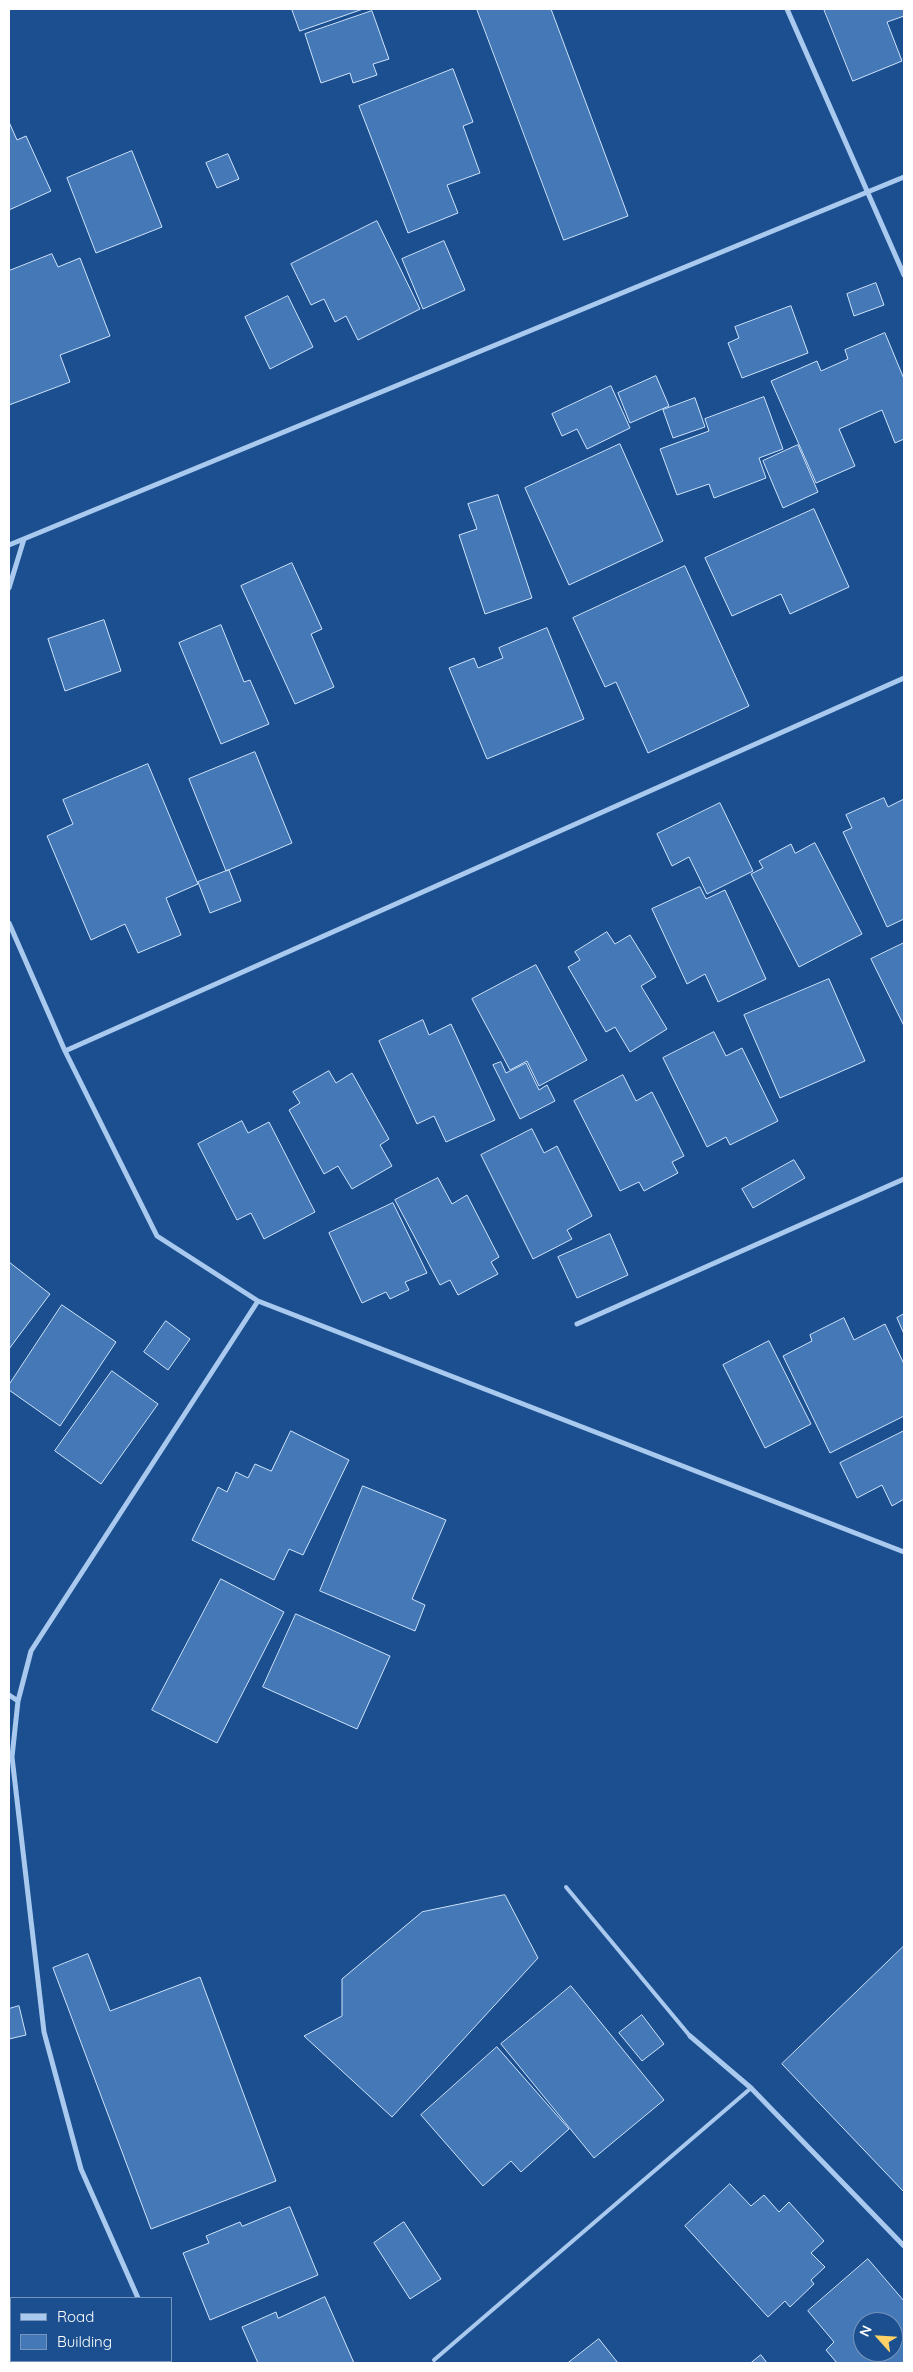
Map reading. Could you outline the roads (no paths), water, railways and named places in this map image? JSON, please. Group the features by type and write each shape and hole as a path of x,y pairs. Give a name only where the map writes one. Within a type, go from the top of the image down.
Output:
{"street":[{"path":"787,9 904,274"},
{"path":"9,545 904,177"},
{"path":"9,588 24,539"},
{"path":"65,1051 904,678"},
{"path":"9,923 65,1051 157,1236 258,1301 904,1552"},
{"path":"577,1324 904,1179"},
{"path":"138,2297 81,2169 44,2032 12,1757 18,1701 31,1651 258,1301"},
{"path":"9,1695 18,1701"},
{"path":"690,2036 751,2088 904,2246"}],"lane":[{"path":"566,1887 690,2036"},
{"path":"434,2360 751,2088"}]}
